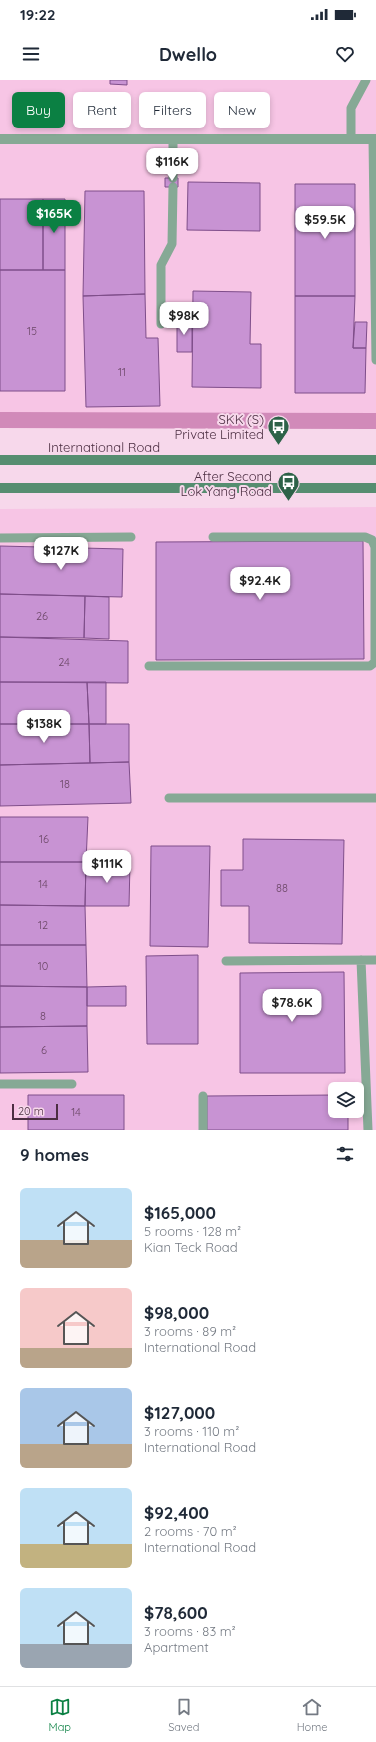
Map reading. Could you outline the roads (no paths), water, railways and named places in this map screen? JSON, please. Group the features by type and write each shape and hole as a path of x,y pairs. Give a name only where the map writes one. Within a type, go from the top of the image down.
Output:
{"main road":[{"name":"International Road","path":"0,460 376,460"},
{"path":"0,488 376,488"}],"street":[{"path":"0,139 374,139"}],"lane":[{"path":"351,139 351,108 366,80"},
{"path":"161,324 161,265 172,244 173,139"},
{"path":"374,139 376,360"},
{"path":"0,538 131,537"},
{"path":"149,666 370,666 373,665 376,659 376,547 369,538 213,537"},
{"path":"169,798 376,798"},
{"path":"361,960 368,1130"},
{"path":"226,961 376,960"},
{"path":"0,1084 72,1084"},
{"path":"203,1096 203,1130"}],"waterway":[{"path":"0,420 376,421"}],"place":[{"name":"SKK (S) Private Limited","path":"279,446"},
{"name":"After Second Lok Yang Road","path":"288,502"}]}
